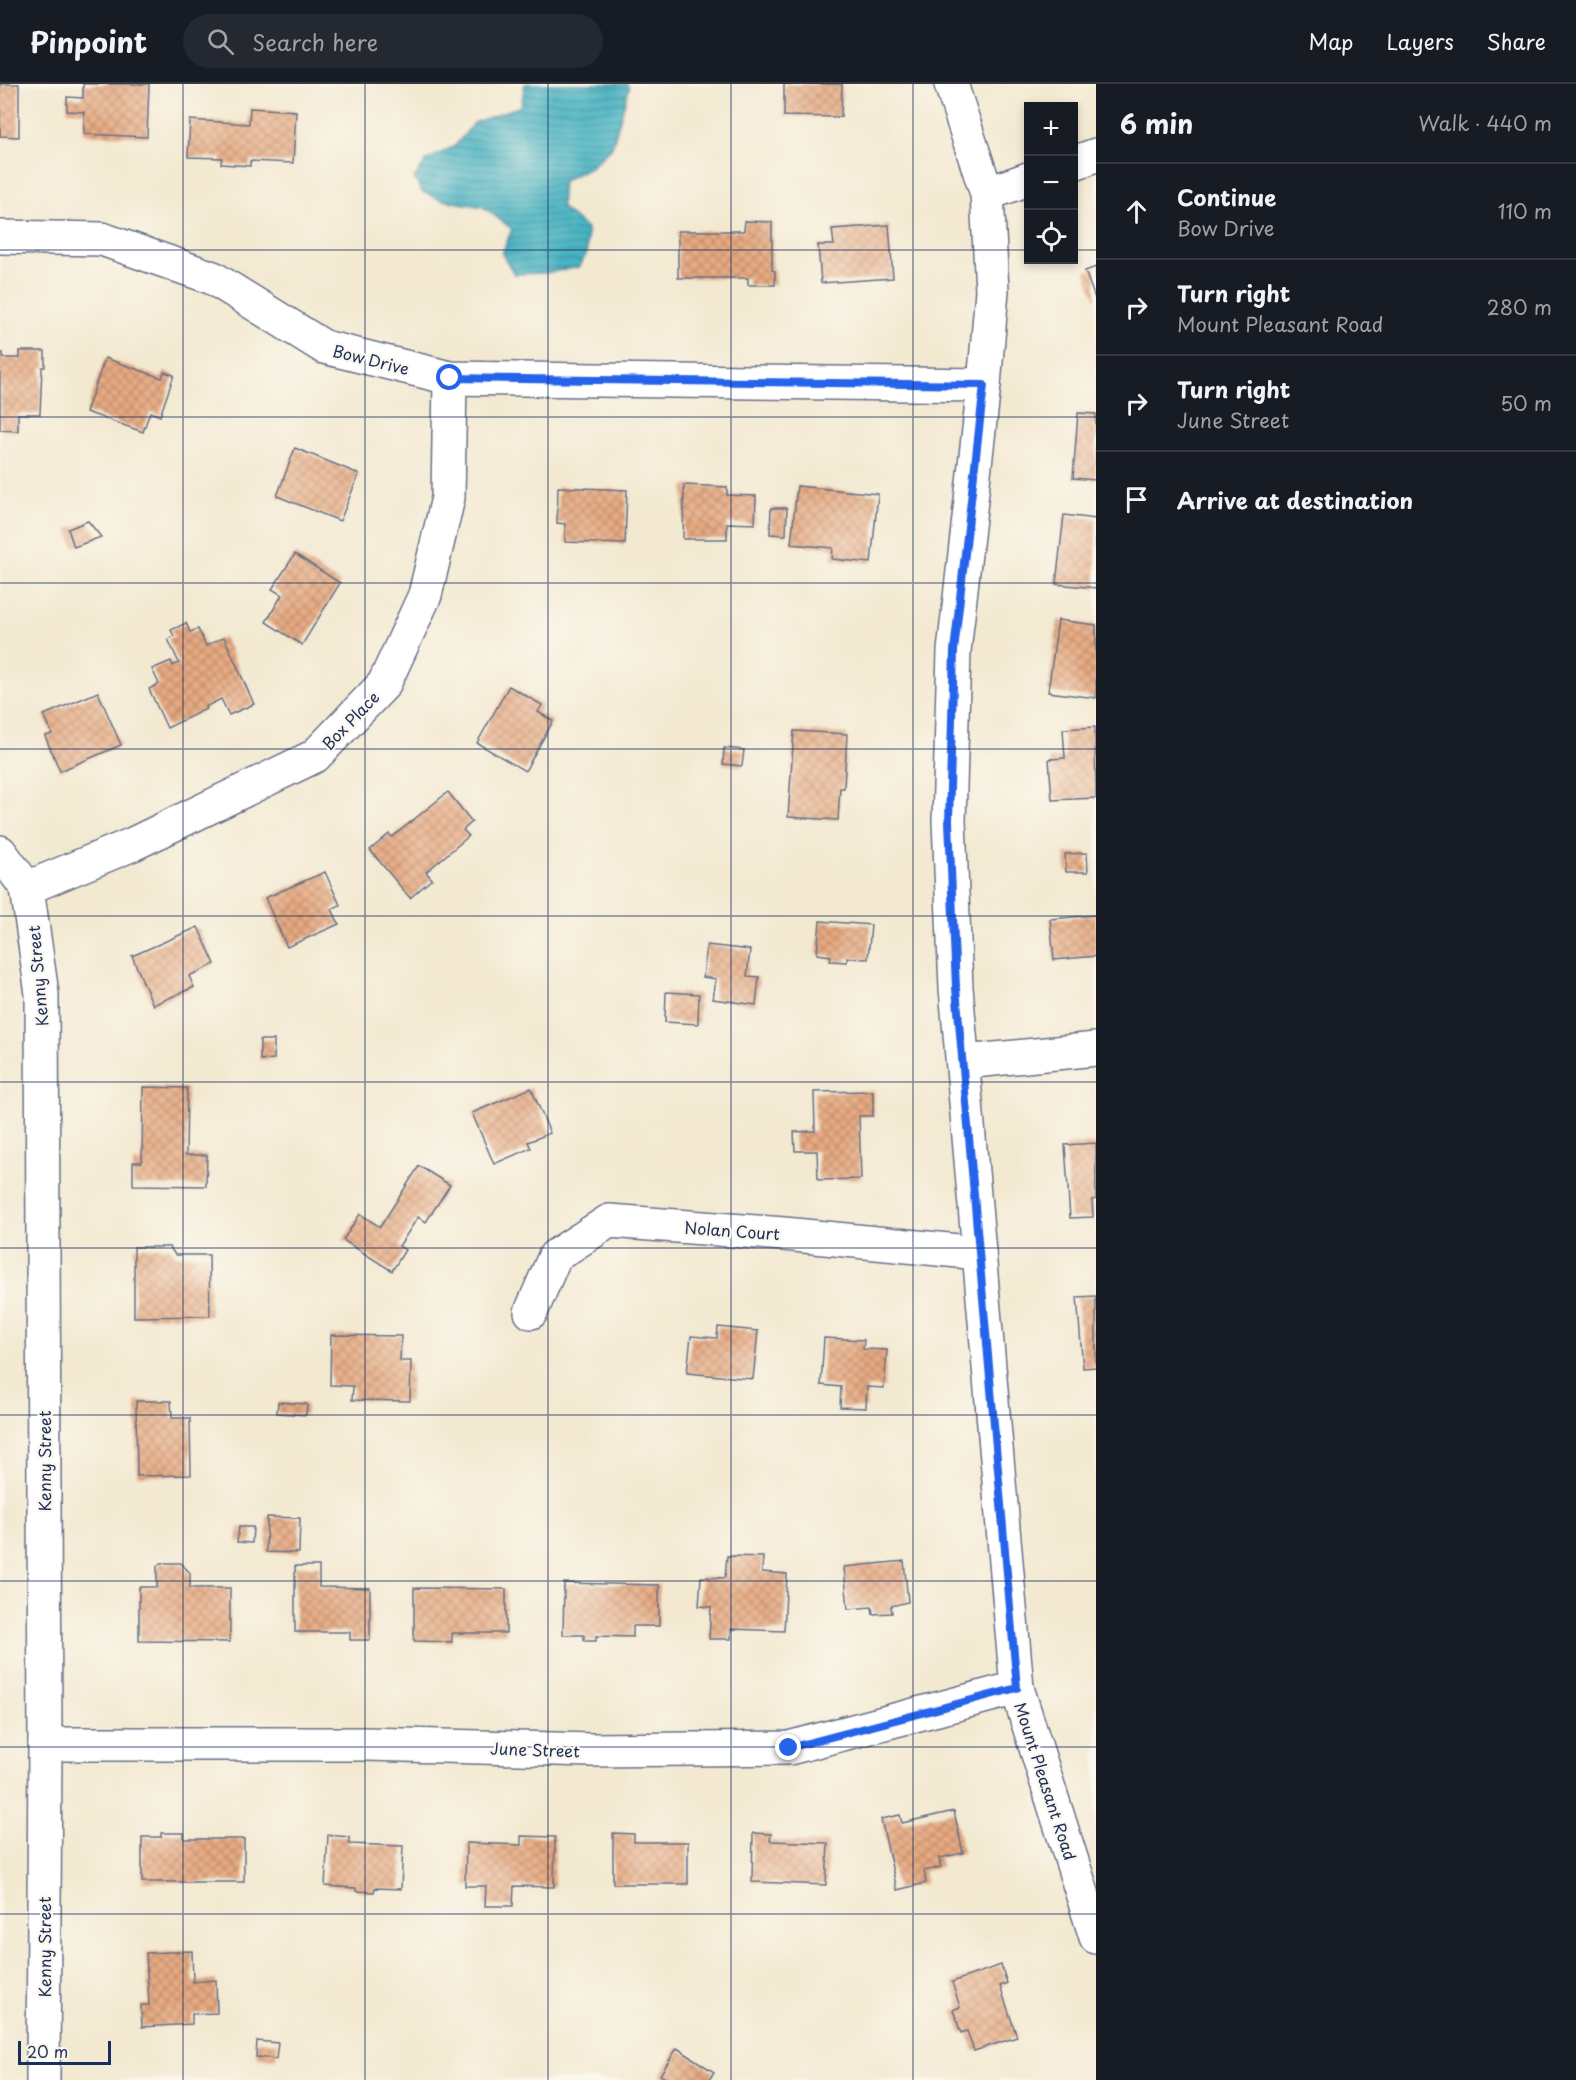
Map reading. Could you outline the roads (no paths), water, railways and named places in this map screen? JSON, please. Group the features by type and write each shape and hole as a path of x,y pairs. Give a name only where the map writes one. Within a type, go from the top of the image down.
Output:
{"street":[{"name":"Mount Pleasant Road","path":"951,84 987,194 992,291 984,385 954,651 949,810 956,988 1017,1688 1096,1937"},
{"path":"1078,162 1096,155"},
{"path":"987,194 1024,181"},
{"name":"Bow Drive","path":"0,237 102,239 213,278 324,347 450,378 984,385"},
{"name":"Box Place","path":"27,888 133,844 315,756 384,684 425,595 448,498 450,378"},
{"name":"Kenny Street","path":"0,852 27,888 42,994 45,1744 43,2080"},
{"path":"964,1062 1096,1049"},
{"name":"Nolan Court","path":"531,1312 555,1256 609,1221 784,1234 979,1253"},
{"name":"June Street","path":"45,1744 366,1744 591,1750 789,1748 1017,1688"}],"water":[{"path":"525,84 627,84 629,88 612,147 592,166 563,181 561,207 587,229 587,253 579,267 545,273 514,274 502,254 512,229 483,207 442,200 422,192 414,178 427,160 455,146 474,123 521,106"}]}
